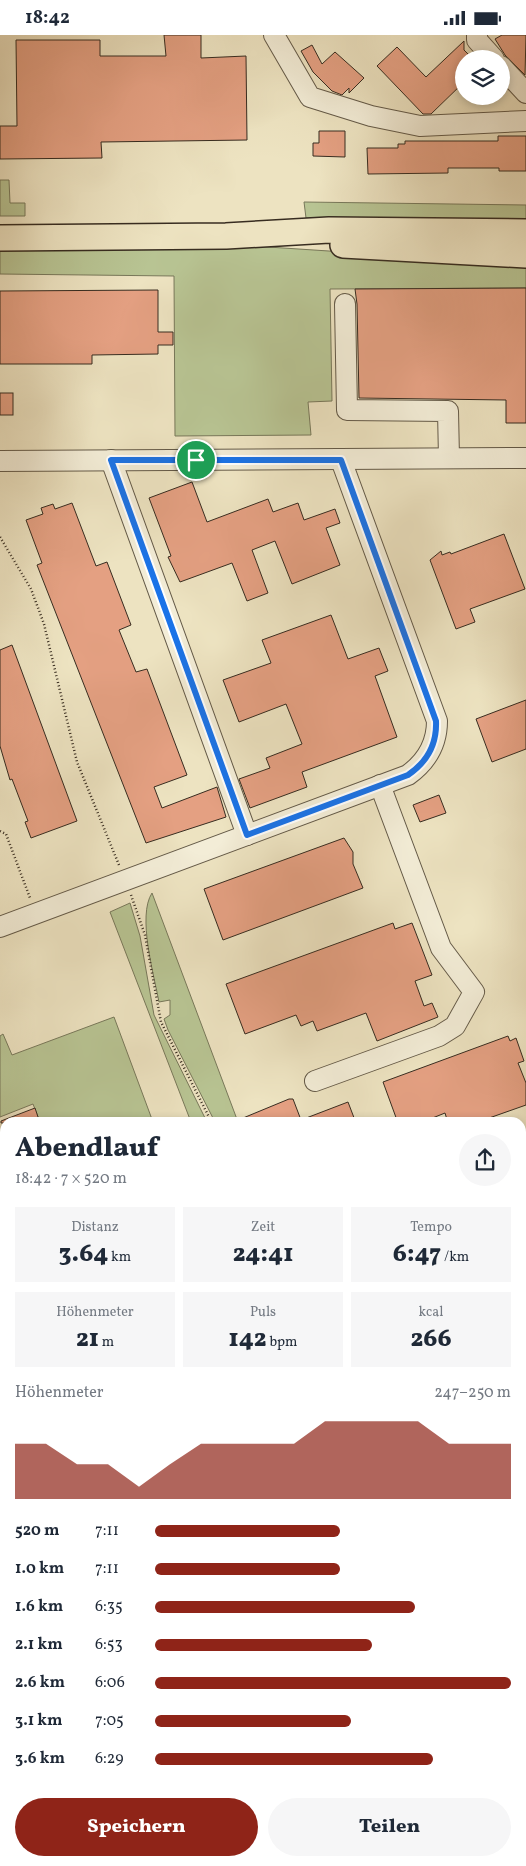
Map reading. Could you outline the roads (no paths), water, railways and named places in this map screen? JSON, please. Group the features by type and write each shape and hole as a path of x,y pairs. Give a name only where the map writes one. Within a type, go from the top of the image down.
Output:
{"main road":[{"path":"0,238 226,236 329,230 526,232"},
{"path":"226,236 376,248 526,255"}],"street":[{"path":"274,35 310,97 372,116 420,125 526,121"},
{"path":"477,35 477,40 486,50"},
{"path":"510,76 526,93"},
{"path":"345,304 347,411 448,411 449,458"},
{"path":"0,461 526,458"},
{"path":"111,460 247,835"},
{"path":"0,927 408,775 418,768 431,749 437,731 436,721 341,460"},
{"path":"315,1081 439,1036 455,1027 474,992 440,948 380,785"}]}
